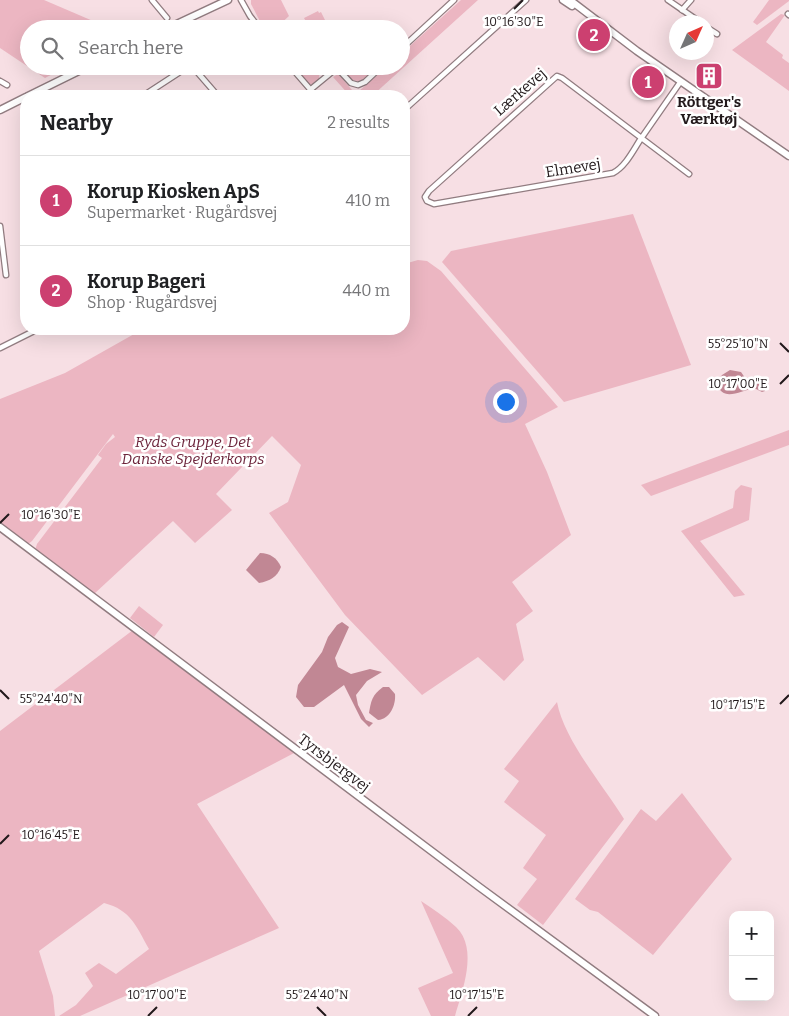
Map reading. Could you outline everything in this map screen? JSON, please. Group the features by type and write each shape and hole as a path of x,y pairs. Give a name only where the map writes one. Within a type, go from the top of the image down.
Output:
{"street":[{"path":"152,0 167,18"},
{"path":"185,20 228,0"},
{"path":"241,0 253,20"},
{"path":"410,40 454,0"},
{"path":"410,105 526,0"},
{"path":"563,0 789,156"},
{"path":"570,0 611,32"},
{"path":"668,0 690,15"},
{"path":"682,10 690,0"},
{"path":"47,90 73,75"},
{"path":"153,90 177,75"},
{"path":"199,75 213,90"},
{"path":"298,75 310,90 328,75"},
{"path":"344,75 356,86 362,84 372,75"},
{"name":"Lærkevej","path":"426,199 427,193 557,76 641,138"},
{"name":"Elmevej","path":"426,199 434,204 610,174 619,169 681,81"},
{"path":"0,82 7,85"},
{"path":"0,110 20,100"},
{"path":"641,138 689,174"},
{"path":"0,226 6,275"},
{"path":"0,348 26,335"},
{"name":"Tyrsbjergvej","path":"0,528 478,886 655,1016"}],"green space":[{"path":"0,0 44,0 91,20 20,20 20,61 0,48"},
{"path":"251,0 281,0 289,16 285,20 259,20 251,4"},
{"path":"461,0 478,0 410,62 410,46"},
{"path":"769,0 789,1 757,25 753,22"},
{"path":"318,11 319,13 321,12 325,20 305,20 304,18"},
{"path":"781,14 785,15 766,42 783,55 782,58 789,63 789,91 732,50"},
{"path":"302,75 319,75 319,80 309,84"},
{"path":"339,75 352,90 345,90 333,77"},
{"path":"347,75 369,75 357,81"},
{"path":"378,75 395,75 379,90 360,90"},
{"path":"633,214 691,365 564,402 442,262 451,251"},
{"name":"Ryds Gruppe, Det Danske Spejderkorps","path":"418,260 427,261 441,271 558,407 525,424 547,472 571,535 512,582 533,611 516,624 524,660 504,681 478,657 422,695 345,615 269,513 288,502 301,465 272,436 216,494 232,510 195,543 173,521 94,594 35,550 37,544 102,458 98,455 106,444 115,437 113,434 32,541 28,544 0,523 0,399 65,373 132,335 410,335 410,262"},
{"path":"789,430 789,445 651,496 641,485"},
{"path":"741,485 752,488 749,520 700,541 745,595 734,597 681,531 733,508 735,491"},
{"path":"139,606 163,625 154,637 130,618"},
{"path":"133,630 296,752 197,804 279,928 80,1016 59,1016 76,1005 93,986 85,973 99,963 116,974 149,949 132,920 121,910 104,903 39,951 53,996 55,1016 0,1016 0,731"},
{"path":"557,702 567,732 624,819 543,925 517,905 537,879 523,868 546,835 504,802 519,781 504,769"},
{"path":"682,793 732,859 653,955 598,912 590,910 575,899 641,809 656,821"},
{"path":"421,901 456,927 463,936 467,947 467,970 455,1016 431,1016 418,988 453,973"}],"shaded area":[{"path":"730,370 741,372 749,382 758,381 765,391 762,392 754,388 732,394 722,392 717,382 722,375"},
{"path":"260,553 273,557 281,567 273,578 259,583 246,570"},
{"path":"342,622 349,627 335,658 338,667 351,674 370,669 382,672 367,681 356,695 358,705 366,720 373,723 369,727 361,719 344,685 314,707 304,707 296,697 298,685 322,652 328,637 337,625"},
{"path":"383,687 389,687 395,694 394,703 389,714 378,720 369,713 370,705 376,693"}],"place":[{"name":"Korup Bageri","path":"594,35"},
{"name":"Röttger's Værktøj","path":"709,76"},
{"name":"Korup Kiosken ApS","path":"648,82"}]}
